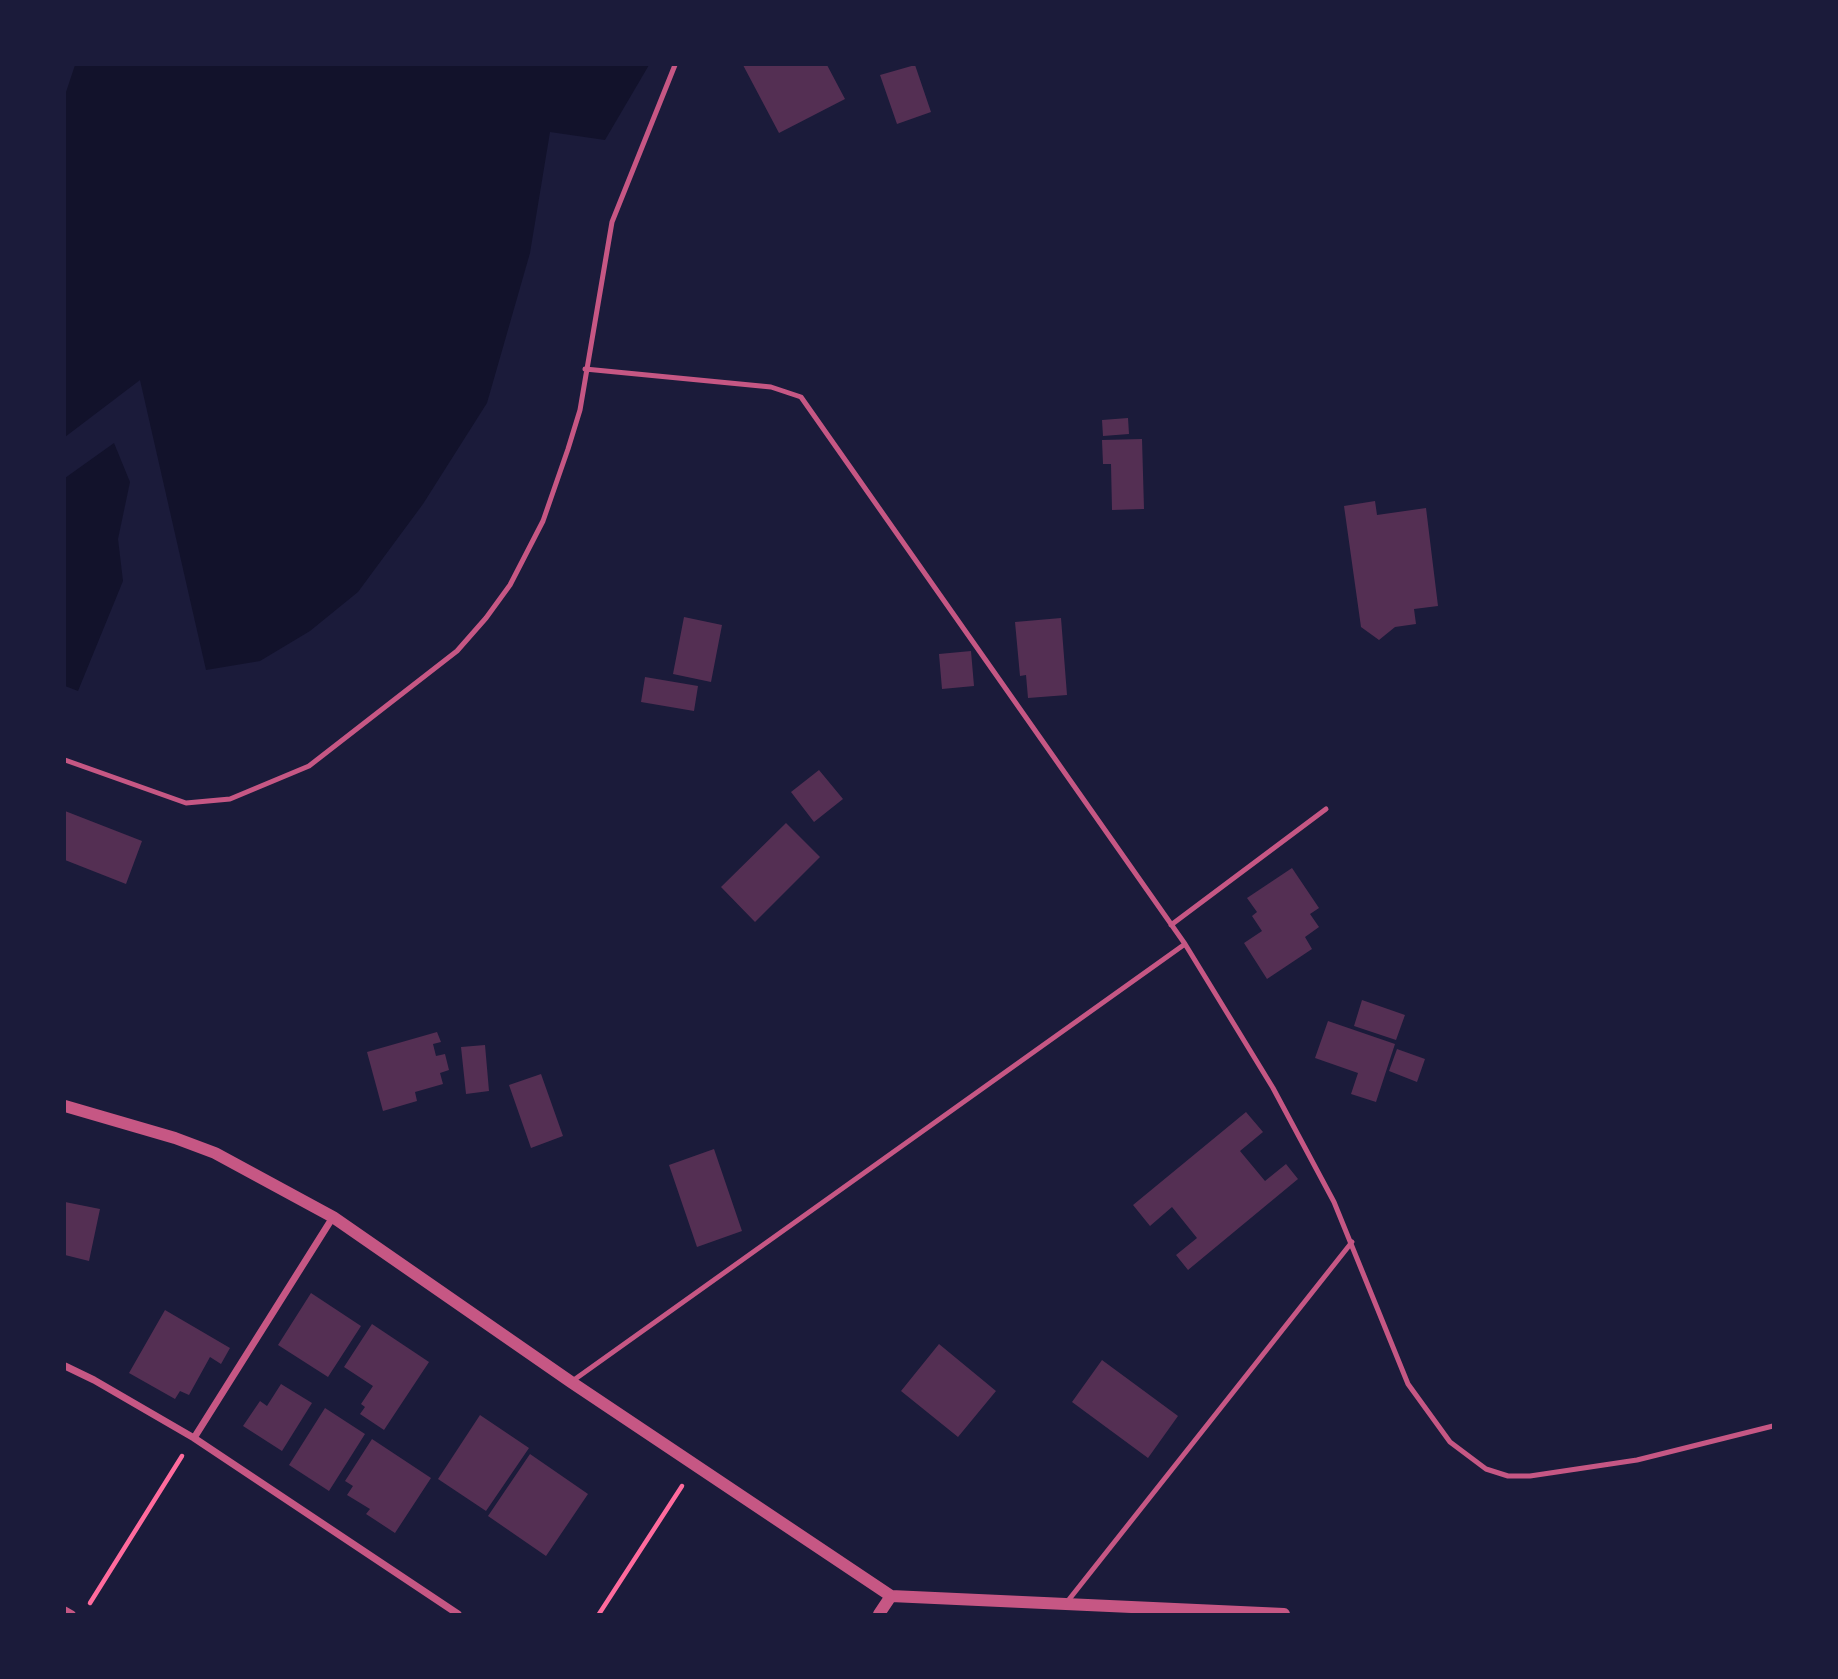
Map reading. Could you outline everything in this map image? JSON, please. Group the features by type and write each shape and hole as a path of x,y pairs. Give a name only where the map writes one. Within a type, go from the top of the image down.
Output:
{"street":[{"path":"65,1106 175,1138 215,1153 333,1217 571,1382 891,1596 1284,1614"},
{"path":"194,1438 333,1217"},
{"path":"65,1366 194,1438 458,1614"},
{"path":"879,1614 891,1596"},
{"path":"65,1611 72,1614"}],"lane":[{"path":"65,760 186,803 230,799 309,766 457,652 510,585 543,521 580,410 612,222 675,65"},
{"path":"585,369 771,387 801,397 1185,944 1273,1088 1352,1242 1391,1349 1408,1384 1450,1442 1486,1469 1508,1476 1553,1474 1637,1460 1773,1426"},
{"path":"1171,925 1326,809"},
{"path":"571,1382 1185,944"},
{"path":"1065,1604 1352,1242"}],"path":[{"path":"82,1614 194,1438"},
{"path":"599,1614 695,1465"}],"shaded area":[{"path":"75,65 649,65 605,140 550,132 530,253 487,403 423,504 358,592 310,631 260,661 206,670 140,380 65,437 65,95"},
{"path":"114,443 130,482 118,539 123,581 78,691 65,686 65,478"}],"building":[{"path":"743,65 827,65 845,99 779,133"},
{"path":"915,65 931,112 897,124 880,75"},
{"path":"1128,418 1129,434 1103,436 1102,420"},
{"path":"1142,439 1144,509 1112,510 1111,464 1103,464 1102,440"},
{"path":"1375,501 1377,515 1426,508 1438,606 1414,609 1416,624 1395,627 1379,640 1361,627 1344,506"},
{"path":"684,617 722,625 711,682 673,674"},
{"path":"1061,618 1067,695 1028,698 1026,675 1020,676 1015,622"},
{"path":"971,651 974,686 942,689 939,654"},
{"path":"645,677 698,686 694,711 641,702"},
{"path":"819,770 843,799 814,822 791,792"},
{"path":"65,811 142,841 126,884 65,860"},
{"path":"786,823 820,857 755,922 721,887"},
{"path":"1292,868 1319,908 1310,914 1319,927 1305,937 1312,949 1267,979 1244,943 1262,931 1252,916 1257,912 1247,898"},
{"path":"1362,1000 1405,1015 1396,1040 1354,1026"},
{"path":"1328,1021 1395,1044 1376,1102 1351,1094 1358,1073 1315,1058"},
{"path":"437,1032 441,1042 433,1044 436,1056 445,1054 449,1070 440,1073 443,1084 415,1092 417,1101 383,1111 367,1052"},
{"path":"485,1045 489,1091 466,1094 461,1047"},
{"path":"1397,1049 1425,1059 1417,1082 1389,1071"},
{"path":"541,1074 563,1136 531,1148 509,1085"},
{"path":"1246,1112 1263,1132 1240,1151 1265,1181 1286,1164 1298,1179 1188,1270 1176,1255 1197,1238 1172,1207 1150,1226 1133,1205"},
{"path":"714,1149 742,1231 697,1247 669,1165"},
{"path":"65,1202 100,1209 89,1261 65,1255"},
{"path":"311,1293 361,1326 328,1377 278,1345"},
{"path":"165,1310 230,1348 221,1364 210,1357 189,1395 180,1391 175,1399 129,1373"},
{"path":"372,1324 429,1362 384,1430 360,1414 365,1407 361,1404 373,1386 344,1367"},
{"path":"939,1344 996,1391 958,1437 901,1391"},
{"path":"1102,1360 1178,1416 1148,1458 1072,1402"},
{"path":"281,1384 312,1403 282,1451 243,1426 260,1401 267,1406"},
{"path":"325,1408 365,1434 329,1491 289,1465"},
{"path":"480,1415 529,1448 486,1511 438,1479"},
{"path":"372,1439 431,1478 395,1533 366,1514 370,1509 347,1495 353,1486 345,1481"},
{"path":"530,1454 588,1494 546,1556 488,1516"}]}
